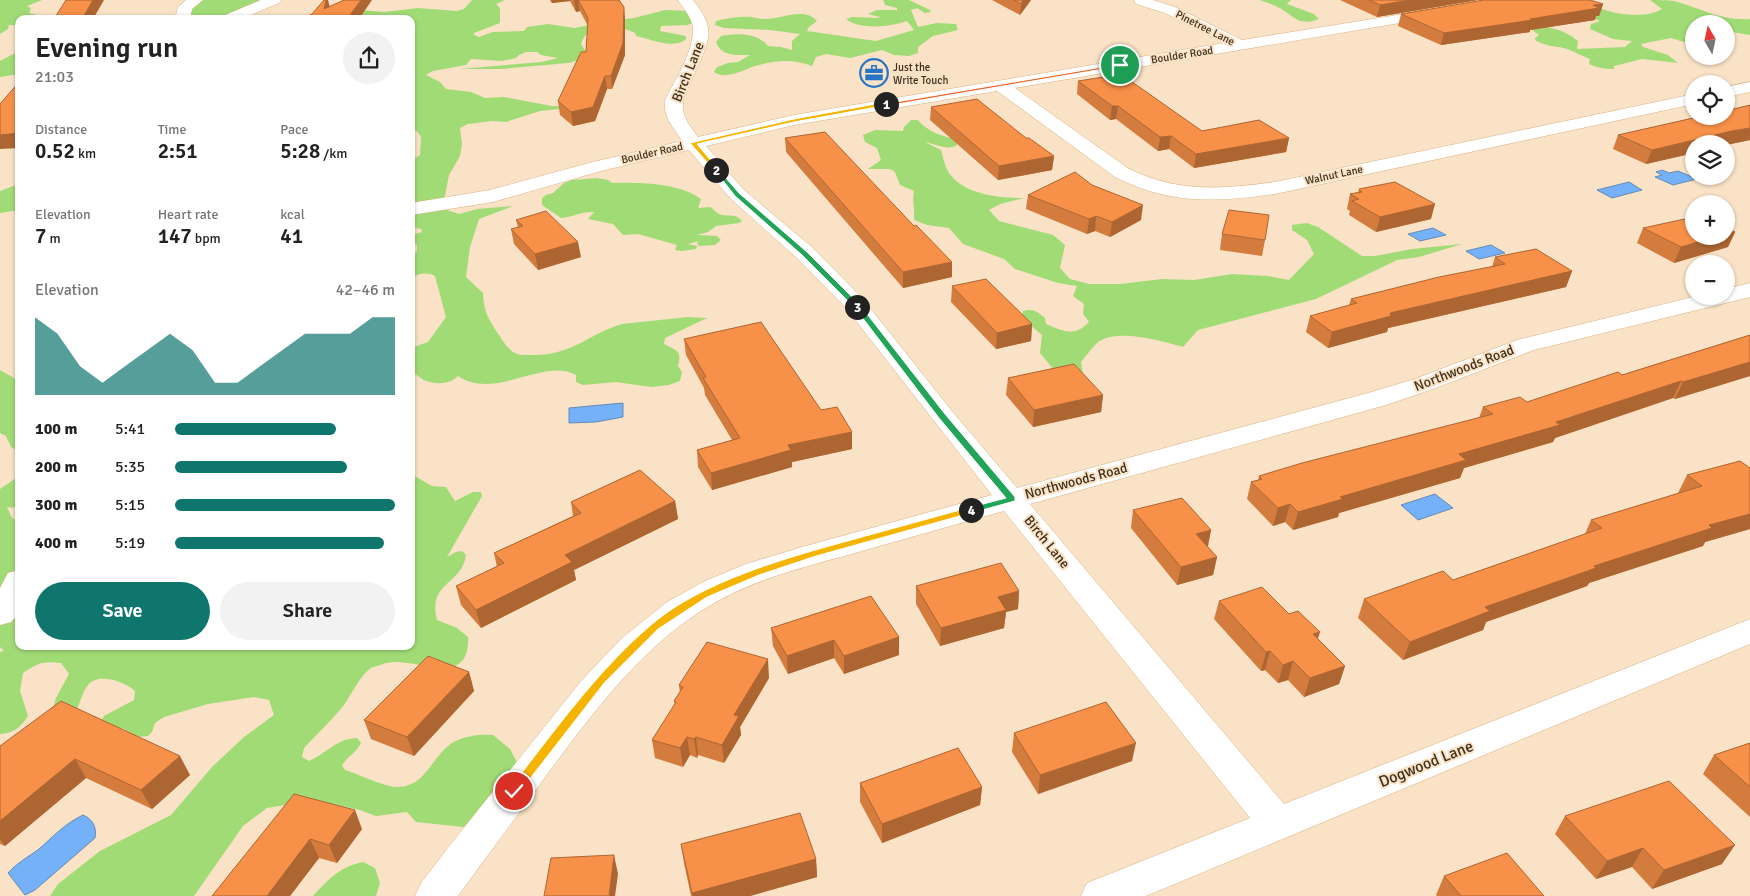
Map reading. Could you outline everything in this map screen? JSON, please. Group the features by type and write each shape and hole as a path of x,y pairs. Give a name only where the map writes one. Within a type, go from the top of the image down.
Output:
{"street":[{"path":"182,15 185,8 196,0"},
{"path":"238,15 274,0"},
{"name":"Birch Lane","path":"685,0 700,21 702,33 701,41 674,100 673,110 679,125 737,194 805,253 854,303 942,416 1277,824"},
{"name":"Pinetree Lane","path":"1141,2 1170,10 1239,45"},
{"name":"Boulder Road","path":"415,208 494,196 596,167 794,120 1456,10"},
{"name":"Walnut Lane","path":"1000,85 1128,176 1154,187 1207,194 1239,193 1275,188 1685,101"},
{"path":"1735,90 1750,87"},
{"name":"Northwoods Road","path":"1735,294 1750,290"},
{"name":"Northwoods Road","path":"435,896 470,847 601,679 655,627 704,594 756,572 813,554 1377,399 1424,384 1526,345 1692,305"},
{"path":"0,614 15,590"},
{"name":"Dogwood Lane","path":"1101,896 1750,631"}],"green space":[{"path":"0,0 42,0 27,6 31,8 29,13 37,15 15,15 15,25 9,25 8,29 0,34"},
{"path":"196,0 274,0 238,15 185,15"},
{"path":"472,0 505,0 496,4 500,8 500,23 474,33 474,35 479,37 493,32 524,31 527,27 548,24 575,28 634,18 665,10 689,11 694,22 688,25 661,26 660,31 686,36 686,39 675,44 662,43 636,36 635,33 628,30 611,26 596,28 590,31 581,44 585,50 589,51 580,60 568,63 501,69 459,69 542,62 558,58 541,55 537,52 526,52 516,58 502,61 471,59 466,65 433,71 426,75 440,82 446,89 471,92 485,98 504,97 552,106 586,106 540,111 506,122 492,121 468,124 460,128 462,144 460,156 449,175 445,196 440,203 447,210 459,214 477,209 513,206 479,219 470,247 466,277 483,293 487,315 507,346 513,352 520,355 546,354 569,348 622,324 688,317 707,318 665,338 664,344 679,354 678,366 682,372 680,381 669,385 651,387 616,382 583,385 576,382 576,375 564,371 550,371 487,384 472,382 458,376 450,381 436,383 426,381 415,375 415,347 428,342 446,317 435,276 429,274 415,276 417,245 415,244 415,234 422,232 421,229 415,228 415,158 420,155 421,137 415,131 415,15 358,15 361,10 384,12 418,8 457,11 464,9"},
{"path":"883,0 909,0 930,10 931,12 925,13 917,8 911,10 918,27 937,23 956,24 958,30 933,36 918,47 918,53 909,56 894,55 882,50 850,58 826,54 816,57 812,66 799,62 779,61 759,65 731,75 714,72 717,67 738,62 750,55 726,53 718,47 716,42 721,36 733,34 752,36 763,41 768,46 792,50 792,41 800,34 770,30 724,28 715,25 716,21 738,17 770,19 805,14 817,21 807,31 876,41 914,30 907,21 893,25 867,26 859,25 846,19 852,17 878,18 880,17 868,14 877,10 897,10 897,8 885,5"},
{"path":"1260,0 1291,0 1287,4 1314,14 1319,19 1303,22 1277,7"},
{"path":"1650,0 1674,1 1717,15 1685,15 1685,42 1671,38 1641,44 1643,47 1668,55 1678,63 1642,59 1614,66 1614,69 1601,68 1589,64 1590,59 1572,51 1535,40 1539,35 1527,26 1548,27 1566,33 1578,41 1577,49 1625,47 1632,41 1613,39 1590,29 1591,24 1600,21 1587,15 1598,7 1630,15 1648,14 1662,9"},
{"path":"1735,19 1750,19 1750,35 1735,32"},
{"path":"15,53 15,75 0,77 0,61"},
{"path":"911,120 918,120 935,133 956,139 958,144 951,147 942,147 925,142 941,150 949,173 964,186 983,194 1024,198 1000,204 989,210 999,221 1053,235 1065,245 1060,268 1070,279 1089,284 1120,284 1162,279 1194,280 1232,274 1268,276 1289,280 1314,254 1307,240 1292,230 1292,225 1307,223 1318,227 1362,256 1375,256 1412,249 1462,244 1419,257 1397,260 1316,299 1198,330 1183,347 1138,337 1114,336 1096,344 1088,353 1081,362 1083,375 1054,370 1040,353 1042,335 1022,318 1023,311 1033,310 1038,312 1045,318 1046,324 1064,331 1079,330 1089,322 1083,314 1084,304 1073,296 1077,286 1058,283 1015,269 1004,259 963,244 949,228 927,225 914,220 914,191 900,185 895,172 890,169 868,169 881,160 877,148 865,142 863,135 875,130 903,131 904,127"},
{"path":"597,178 608,180 612,183 646,183 682,190 701,199 698,208 711,207 720,214 735,216 742,221 716,226 708,232 697,235 717,236 721,240 715,245 699,246 697,243 699,241 688,244 697,246 696,249 682,251 675,250 677,245 638,234 623,235 613,224 588,219 594,212 585,212 561,218 542,205 542,198 553,193 564,183 572,180"},
{"path":"15,185 15,211 0,213 0,191"},
{"path":"0,370 15,379 15,450 11,447 6,436 0,433"},
{"path":"415,476 432,486 446,487 455,501 473,492 481,492 482,496 447,557 462,551 466,555 463,565 441,591 435,608 437,620 457,628 468,637 466,653 460,663 451,667 439,668 398,662 386,663 371,668 360,680 339,711 304,748 302,757 309,761 338,743 357,738 361,743 342,765 345,770 379,783 397,787 407,786 422,777 452,743 472,736 493,735 510,749 521,770 473,828 416,822 407,812 376,816 360,810 315,800 267,808 243,826 194,896 50,896 58,884 100,851 171,815 212,767 244,737 274,715 269,700 254,697 208,704 164,717 155,723 152,732 148,736 138,737 122,728 105,727 101,722 104,716 134,700 135,691 125,684 105,679 93,681 82,695 75,714 53,708 56,698 69,674 61,663 50,662 37,665 23,673 20,691 28,716 16,729 0,734 0,652 4,651 0,647 0,623 15,609 15,650 415,650"},
{"path":"15,479 15,508 7,507 12,518 15,519 15,572 0,593 0,489"},
{"path":"363,862 375,868 380,883 376,896 313,896 341,870"}],"water":[{"path":"1662,170 1669,173 1678,171 1685,174 1685,182 1673,185 1655,177 1662,175 1656,172"},
{"path":"1629,182 1642,190 1612,198 1597,190"},
{"path":"1433,228 1446,235 1420,241 1408,234"},
{"path":"1491,245 1505,253 1479,259 1466,251"},
{"path":"623,403 623,417 596,422 569,423 569,408"},
{"path":"1435,494 1453,508 1418,520 1401,505"},
{"path":"83,815 94,824 95,838 35,890 25,895 8,873 65,826"}],"building":[{"path":"66,0 93,0 84,15 57,15"},
{"path":"324,0 326,0 324,9 344,0 361,0 350,15 310,15"},
{"path":"578,0 619,0 624,7 623,43 611,76 605,76 593,107 571,112 558,101 581,52 586,52 588,18"},
{"path":"1014,0 1023,0 1021,4"},
{"path":"1369,0 1410,0 1380,5"},
{"path":"1484,0 1590,0 1603,4 1593,5 1599,8 1444,33 1401,14"},
{"path":"1110,76 1114,79 1125,77 1202,131 1259,120 1289,138 1196,154 1171,136 1160,137 1118,106 1112,106 1078,81"},
{"path":"15,87 15,133 0,135 0,104"},
{"path":"977,99 1026,138 1029,138 1054,156 999,166 931,107"},
{"path":"1750,105 1750,128 1715,135 1685,135 1685,142 1652,150 1618,135 1685,120 1685,125 1735,125 1735,109"},
{"path":"825,132 914,226 916,225 952,262 903,272 785,138"},
{"path":"1075,172 1092,185 1143,205 1112,222 1096,216 1089,219 1028,195"},
{"path":"1395,182 1435,204 1380,217 1352,201 1359,199 1350,194 1362,192 1359,189"},
{"path":"1229,210 1269,215 1265,240 1222,234"},
{"path":"546,211 578,242 535,254 511,229 523,226 516,220"},
{"path":"1685,219 1685,245 1688,245 1681,247 1643,228"},
{"path":"1536,249 1572,271 1390,313 1391,316 1332,332 1310,316 1357,303 1351,299 1439,277 1505,264 1495,257"},
{"path":"986,279 1032,324 997,333 952,286"},
{"path":"761,322 821,410 837,407 852,432 788,445 791,450 711,473 697,450 740,438 703,378 706,377 684,339"},
{"path":"1750,335 1750,362 1681,381 1556,422 1560,425 1459,454 1466,460 1340,497 1343,499 1298,512 1290,504 1278,508 1251,482 1262,479 1259,476 1302,463 1493,414 1483,407 1520,397 1527,402 1618,372 1622,375"},
{"path":"1074,364 1103,395 1034,410 1008,378"},
{"path":"1740,461 1750,468 1750,514 1709,525 1712,528 1594,566 1596,568 1485,607 1490,611 1410,642 1364,599 1443,571 1453,580 1602,528 1591,520 1702,486 1687,475"},
{"path":"640,470 675,501 565,555 572,562 476,610 456,586 504,563 494,553 581,513 571,502"},
{"path":"1182,498 1211,530 1196,534 1217,557 1181,567 1133,510"},
{"path":"1001,563 1019,591 998,597 1006,610 941,628 916,586"},
{"path":"1262,587 1289,614 1298,611 1320,632 1313,634 1345,666 1310,678 1293,661 1283,665 1270,651 1266,652 1219,601"},
{"path":"871,596 899,637 844,656 834,640 787,656 771,628"},
{"path":"707,642 768,659 734,715 739,716 722,745 696,737 694,739 687,737 680,748 652,740 676,702 674,701 683,687 679,685"},
{"path":"428,656 469,672 407,737 364,720"},
{"path":"61,701 180,756 141,790 75,759 0,821 0,746"},
{"path":"1106,702 1136,743 1040,775 1014,733"},
{"path":"1750,743 1750,787 1714,755"},
{"path":"958,748 982,787 882,824 860,783"},
{"path":"1669,781 1735,845 1664,870 1643,848 1607,861 1565,816"},
{"path":"294,794 355,810 329,845 310,839 267,896 212,896"},
{"path":"800,813 816,859 692,893 681,844"},
{"path":"1507,853 1544,896 1461,896 1444,876"},
{"path":"614,855 609,896 544,896 551,858"}],"place":[{"name":"Just the Write Touch","path":"874,73"}],"route":[{"path":"514,791 601,679 655,627 704,594 756,572 813,554 1012,499 942,416 854,303 805,253 737,194 693,143 812,117 1120,65"}]}
